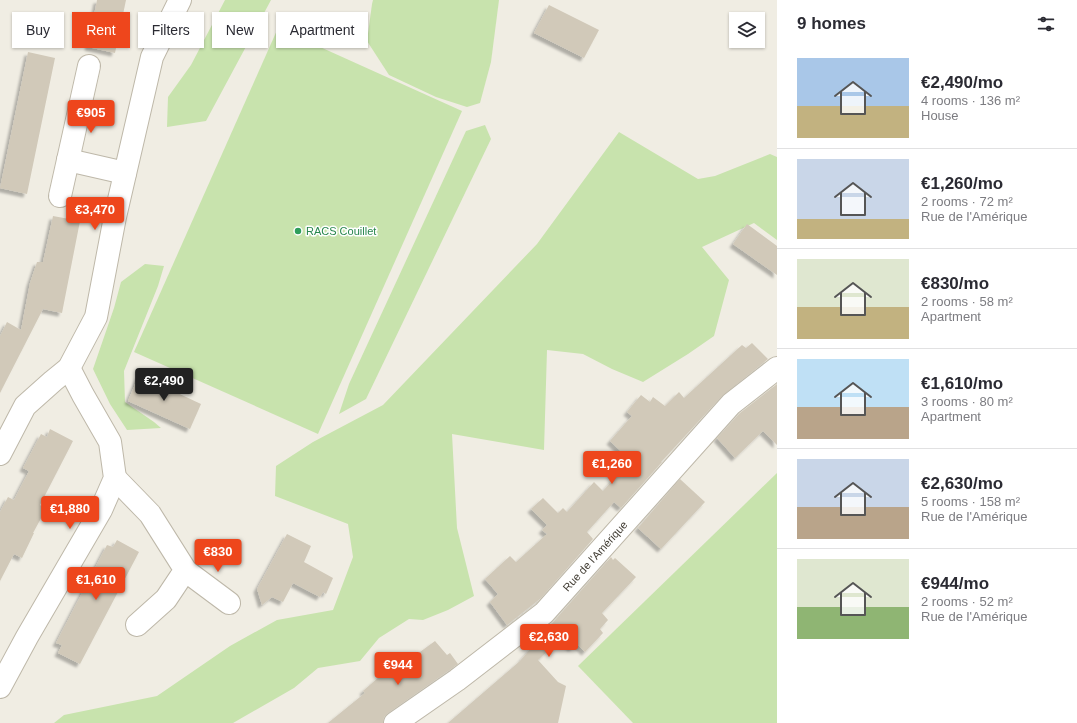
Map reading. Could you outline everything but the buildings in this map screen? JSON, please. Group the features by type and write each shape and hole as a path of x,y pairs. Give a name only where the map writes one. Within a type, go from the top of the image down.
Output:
{"street":[{"path":"0,454 25,406 69,368 96,317 115,217 152,57 180,0"},
{"path":"60,196 89,66"},
{"path":"68,160 125,173"},
{"path":"0,687 27,637 101,510 115,478 110,442 69,368"},
{"name":"Rue de l'Amérique","path":"395,723 457,680 544,613 731,404 777,368"},
{"path":"115,478 150,514 186,571 228,603"},
{"path":"137,625 166,599 186,571"}],"green space":[{"path":"225,0 271,0 265,12 219,12"},
{"path":"373,0 499,0 491,62 480,103 467,107 436,97 389,75 368,43"},
{"path":"212,25 212,48 245,48 206,121 167,127 168,97 191,65 200,48 204,48 204,40"},
{"name":"RACS Couillet","path":"276,32 276,48 322,48 462,111 318,434 134,352"},
{"path":"485,125 491,139 366,399 339,414 349,384 466,131"},
{"path":"619,132 698,179 715,176 770,154 777,157 777,240 754,223 702,247 729,280 714,336 643,382 612,369 583,354 547,350 544,450 452,434 457,528 474,596 448,610 423,620 409,619 379,638 360,661 318,668 294,688 233,723 54,723 64,715 157,696 230,646 277,620 333,610 353,557 348,524 275,496 276,466 313,442 383,405 537,244"},
{"path":"145,264 164,266 158,286 124,371 125,402 161,428 127,430 110,404 93,369 114,308 121,282"},
{"path":"777,473 777,723 633,723 578,666"}],"place":[{"name":"RACS Couillet","path":"298,231"}]}
